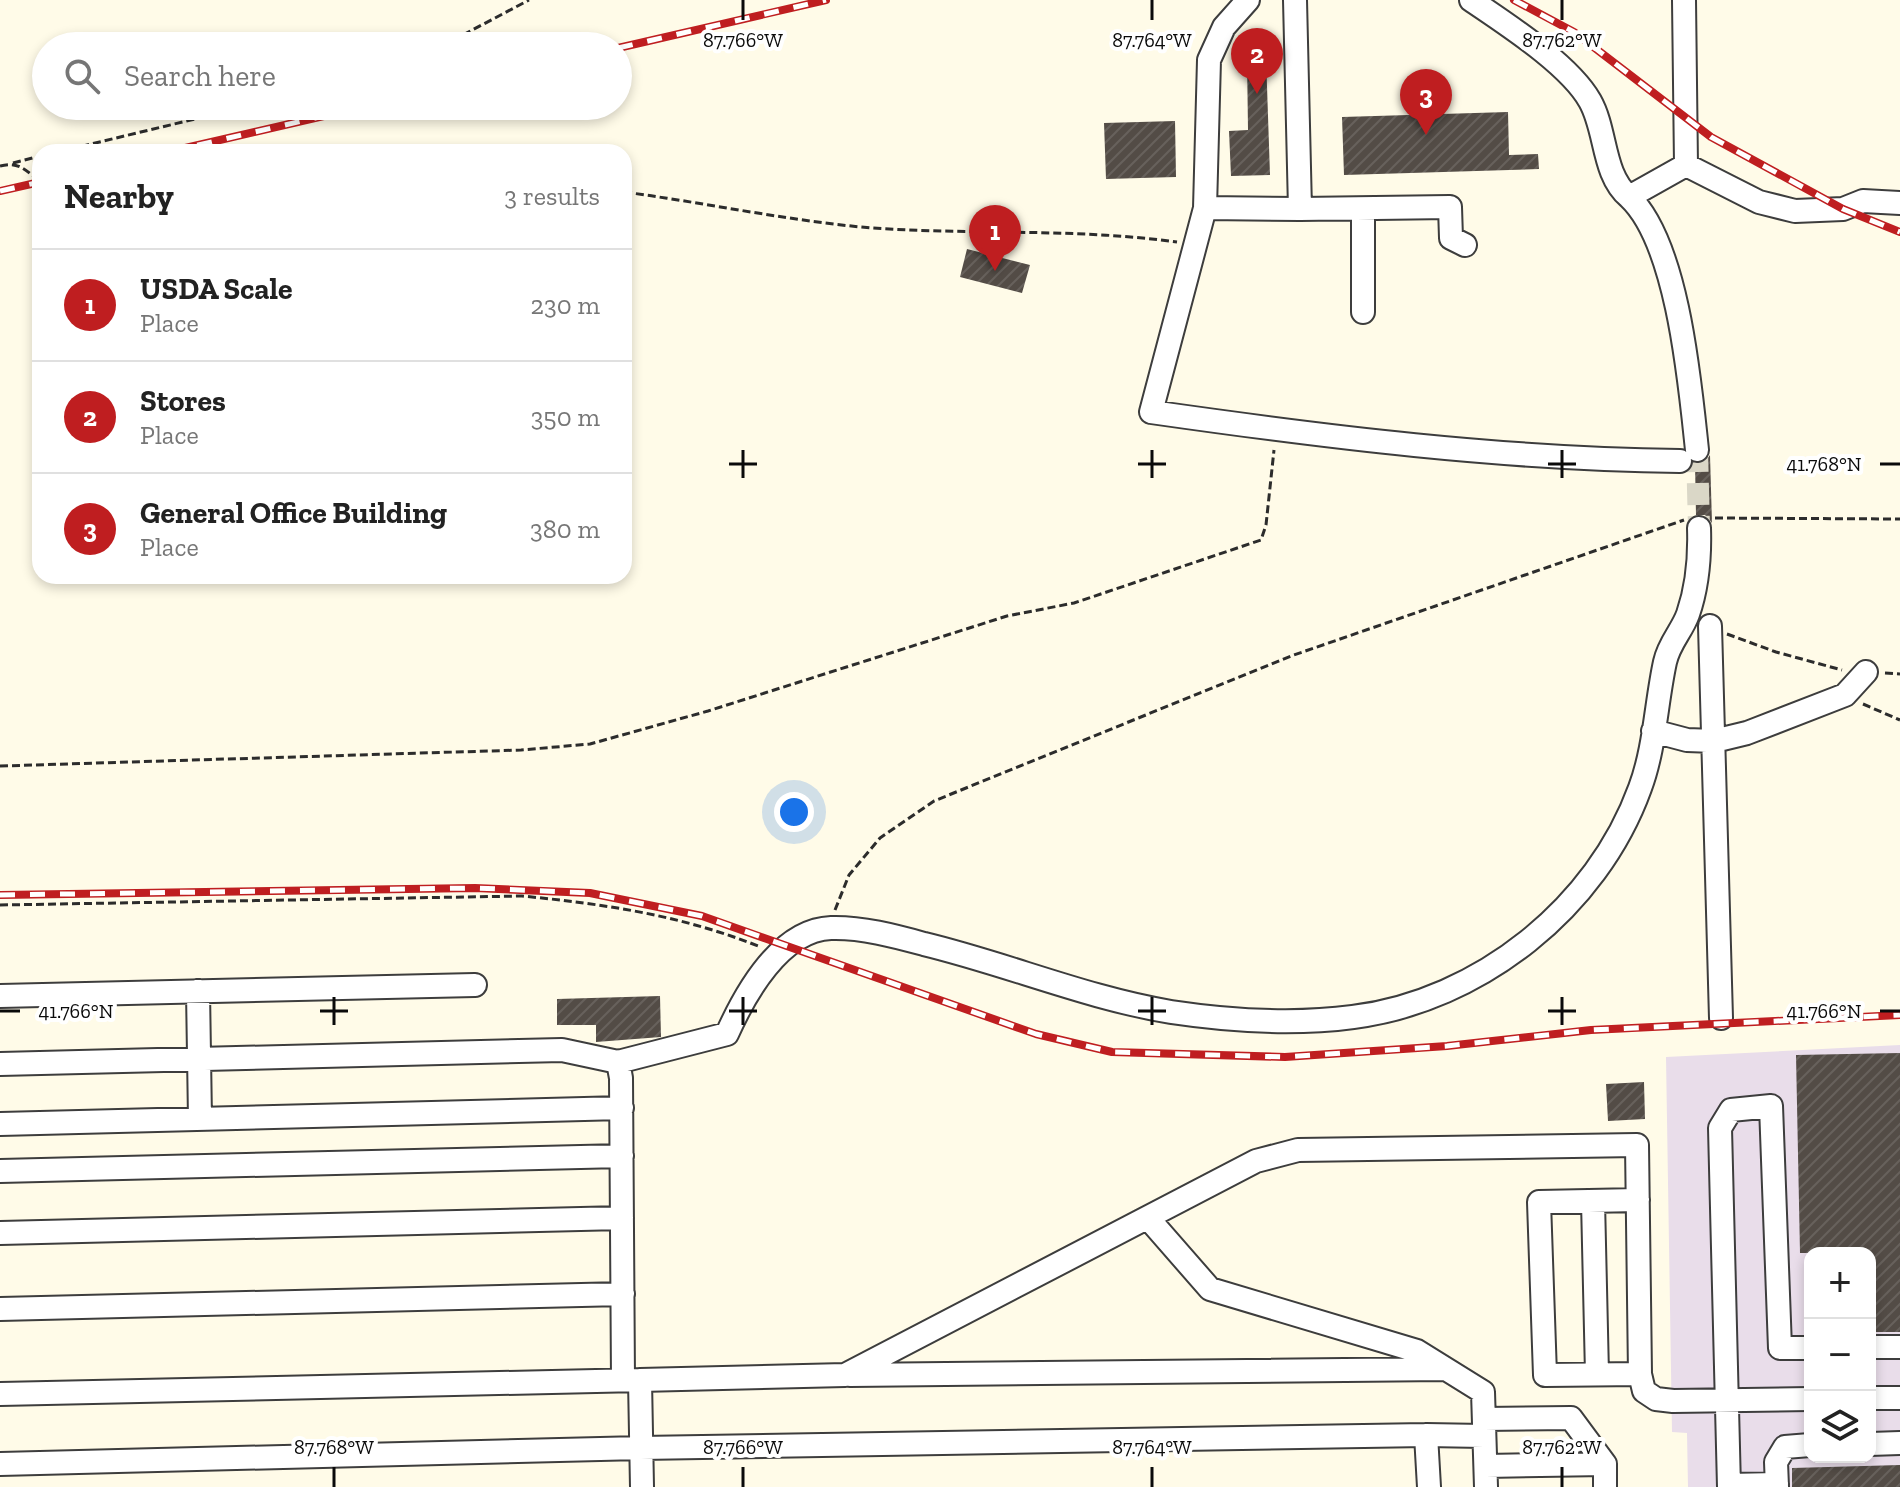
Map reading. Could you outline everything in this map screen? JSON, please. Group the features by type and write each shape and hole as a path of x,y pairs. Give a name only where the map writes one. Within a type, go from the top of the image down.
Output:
{"street":[{"path":"1248,0 1224,27 1209,60 1205,208 1151,412 1276,430 1586,459 1688,455 1692,398 1672,292 1643,210 1617,187 1590,101 1553,61 1471,0"},
{"path":"1295,0 1300,209"},
{"path":"1684,0 1686,165"},
{"path":"1629,197 1686,165"},
{"path":"1686,165 1759,202 1795,211 1843,209 1863,201 1900,203"},
{"path":"1205,208 1450,207 1451,238 1465,245"},
{"path":"1363,209 1363,312"},
{"path":"0,1064 562,1050 618,1062 727,1034 738,1010 786,945 828,928 918,942 1126,1003 1170,1011 1284,1022 1356,1017 1383,1011 1444,991 1493,966 1522,946 1571,902 1616,843 1642,785 1672,639 1687,617 1700,566 1700,522"},
{"path":"1710,626 1721,1018"},
{"path":"1653,731 1687,740 1714,741 1747,733 1845,695 1866,672"},
{"path":"0,996 475,985"},
{"path":"198,991 200,1119"},
{"path":"618,1062 622,1108 623,1294 641,1448 642,1487"},
{"path":"1804,1348 1780,1348 1771,1106 1731,1110 1720,1128 1729,1486 1777,1486 1776,1462 1785,1447 1804,1445"},
{"path":"0,1124 622,1108"},
{"path":"845,1375 1256,1161 1298,1150 1637,1145 1640,1374 1644,1391 1656,1399 1804,1399"},
{"path":"0,1171 622,1156"},
{"path":"1638,1200 1539,1202 1545,1375 1640,1374"},
{"path":"1593,1201 1597,1374"},
{"path":"0,1233 622,1218"},
{"path":"1148,1218 1210,1289 1417,1351 1483,1392 1486,1477 1605,1464"},
{"path":"0,1309 623,1294"},
{"path":"1876,1347 1900,1347"},
{"path":"0,1394 845,1375 1445,1369"},
{"path":"1876,1398 1900,1398"},
{"path":"0,1464 641,1448 1426,1435 1571,1418 1605,1464 1605,1487"},
{"path":"1426,1435 1429,1487"},
{"path":"1876,1444 1900,1443"}],"path":[{"path":"468,32 529,0"},
{"path":"91,144 191,120"},
{"path":"0,166 32,158"},
{"path":"12,163 32,177"},
{"path":"632,193 812,222 876,228 1130,235 1197,244"},
{"path":"0,766 505,751 590,744 708,711 1007,616 1074,603 1261,540 1266,525 1276,430"},
{"path":"828,928 849,875 880,838 934,801 1291,656 1677,520 1900,519"},
{"path":"1710,626 1776,652 1835,669 1900,674"},
{"path":"1845,695 1900,720"},
{"path":"0,905 522,896 662,914 778,954"}],"shaded area":[{"path":"1900,1045 1900,1487 1688,1487 1687,1433 1672,1432 1666,1057"}],"building":[{"path":"1247,57 1266,57 1270,175 1231,176 1229,131 1248,130"},
{"path":"1508,112 1509,155 1538,154 1539,169 1344,175 1342,117"},
{"path":"1175,121 1176,177 1106,179 1104,123"},
{"path":"967,249 1030,265 1022,293 960,277"},
{"path":"1710,455 1712,523 1705,515 1696,515 1695,463 1705,462"},
{"path":"660,996 661,1037 596,1042 596,1025 557,1025 557,999"},
{"path":"1900,1053 1900,1332 1876,1332 1876,1247 1804,1247 1804,1253 1800,1253 1796,1055"},
{"path":"1644,1082 1645,1119 1608,1121 1606,1084"},
{"path":"1900,1465 1900,1487 1792,1487 1792,1468"}],"tunnel":[{"path":"1697,450 1699,528"}],"railway":[{"path":"632,45 826,0"},
{"path":"1514,0 1574,32 1711,137 1843,209 1900,232"},
{"path":"203,144 306,120"},
{"path":"0,191 32,184"},
{"path":"0,895 475,888 590,893 702,916 1036,1034 1112,1052 1285,1057 1447,1046 1591,1030 1900,1015"}],"place":[{"name":"Stores","path":"1257,94"},
{"name":"General Office Building","path":"1426,135"},
{"name":"USDA Scale","path":"995,271"}]}
